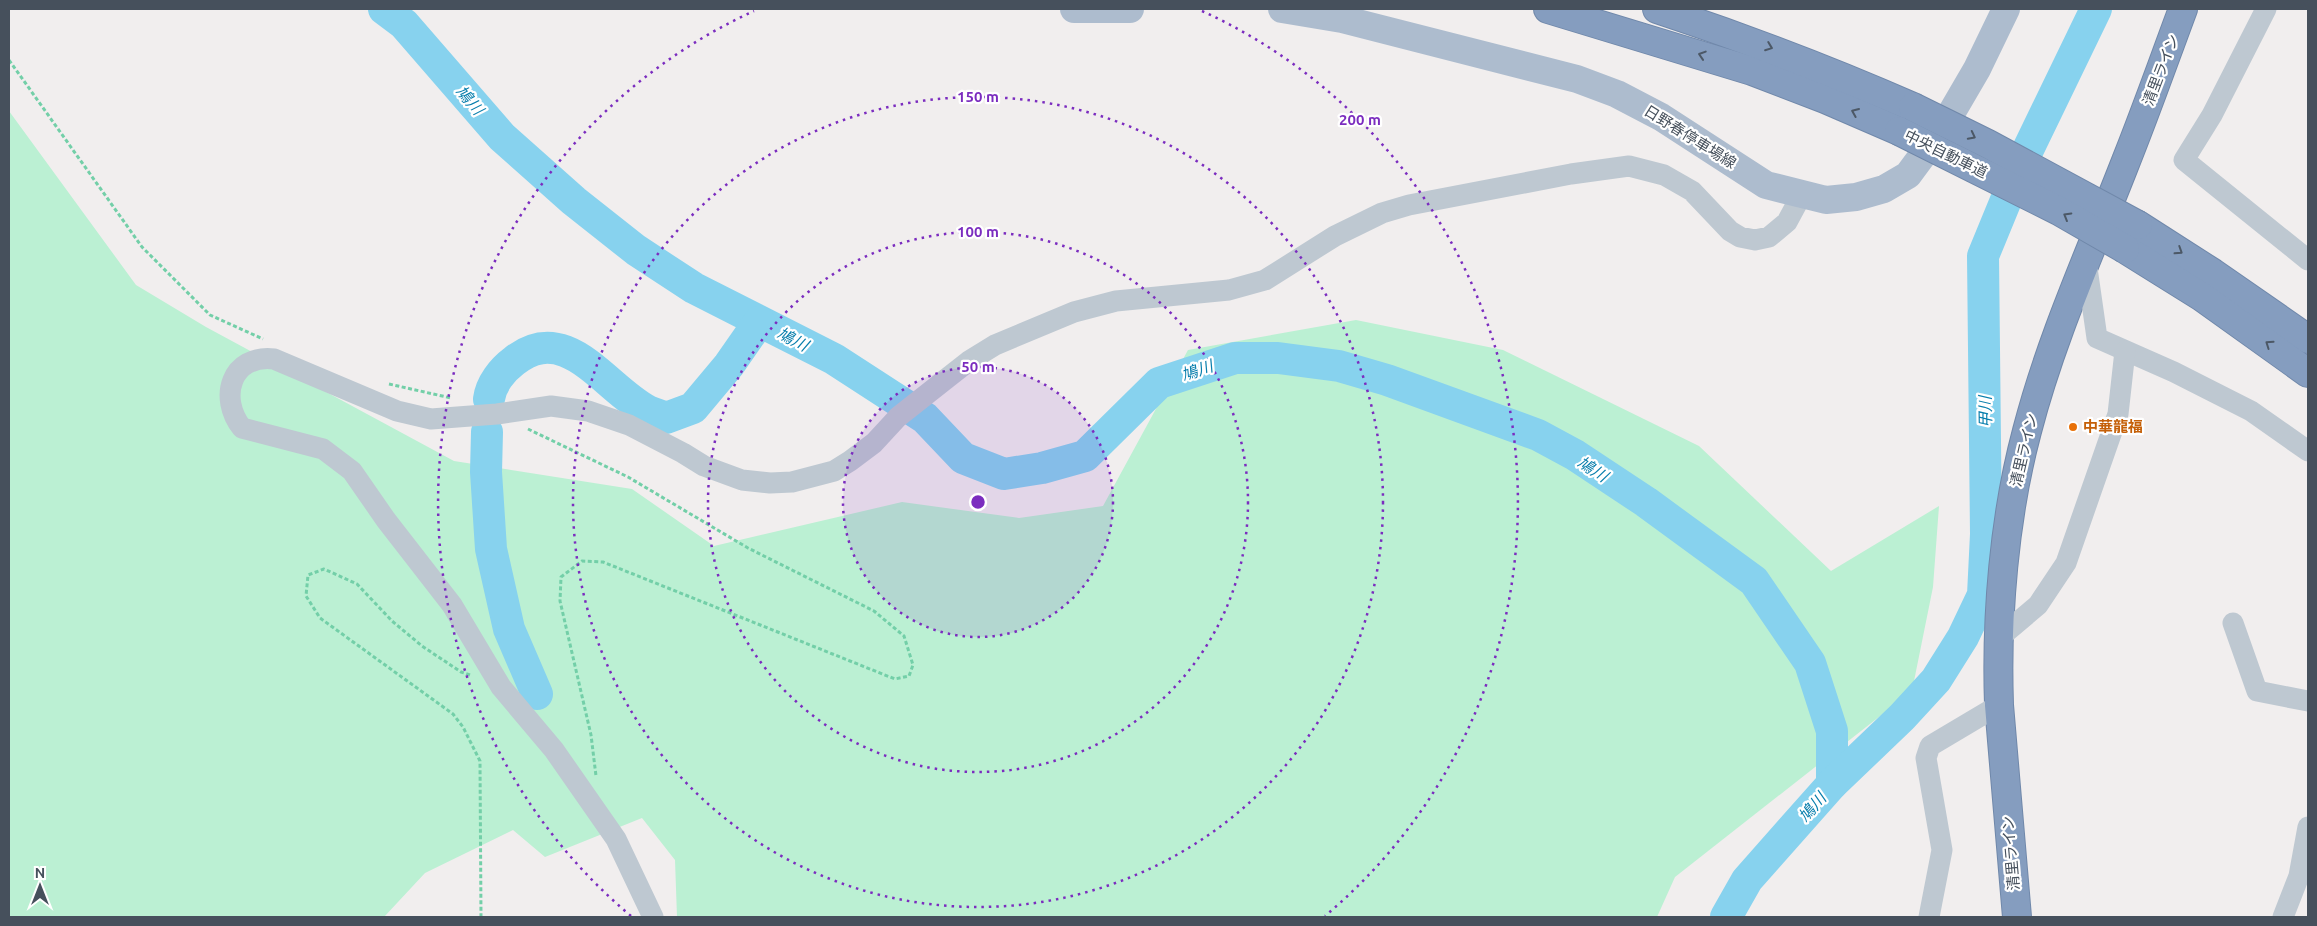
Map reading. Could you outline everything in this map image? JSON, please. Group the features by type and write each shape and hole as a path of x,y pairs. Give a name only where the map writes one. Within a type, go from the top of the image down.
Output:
{"highway":[{"name":"中央自動車道","path":"1548,9 1752,71 1825,99 1899,131 2051,207 2125,249 2202,297 2308,372"},
{"name":"中央自動車道","path":"1657,9 1760,43 1841,75 1913,107 1988,144 2138,225 2213,273 2308,339"},
{"name":"清里ライン","path":"2017,917 1999,705 1999,638 2009,523 2026,432 2061,322 2126,161 2184,9"}],"main road":[{"path":"1074,9 1130,9"},
{"name":"日野春停車場線","path":"1282,9 1342,19 1577,79 1617,94 1662,117 1766,185 1801,196 1826,200 1856,197 1884,189 1908,175 1942,129 1977,70 2006,9"}],"street":[{"path":"2266,9 2212,115 2184,160 2308,260"},
{"path":"653,917 616,839 554,750 501,687 452,605 386,520 352,471 323,450 242,428 230,408 230,394 234,379 249,362 260,357 274,359 397,411 431,419 497,414 551,406 588,410 629,425 704,466 742,480 770,483 810,479 834,471 874,443 898,417 969,361 995,345 1074,312 1116,301 1229,290 1265,280 1334,236 1382,213 1409,204 1561,176 1628,166 1664,175 1692,191 1730,231 1740,237 1755,240 1769,236 1787,222 1801,196"},
{"path":"2086,261 2097,338 2174,372 2251,410 2308,451"},
{"path":"1999,638 2038,606 2066,563 2118,414 2125,351"},
{"path":"2233,622 2257,691 2308,701"},
{"path":"1929,917 1942,850 1926,758 1930,746 1999,705"},
{"path":"2283,917 2299,876 2308,827"}],"path":[{"path":"9,60 142,247 210,315 266,340"},
{"path":"381,382 398,388 454,399"},
{"path":"497,414 628,477 748,548 874,611 904,636 913,665 909,676 895,679 603,562 582,561 561,577 560,601 591,735 597,782"},
{"path":"481,917 480,760 463,727 453,714 320,618 306,596 308,576 324,569 357,584 392,621 422,646 461,672 501,687"}],"green space":[{"path":"9,111 136,285 206,327 454,461 632,489 714,546 902,502 1019,518 1103,506 1188,350 1356,320 1503,350 1699,446 1831,571 1939,506 1933,587 1912,691 1675,877 1657,917 677,917 675,860 642,818 545,857 513,830 425,873 384,917 9,917"}],"waterway":[{"name":"鳩川","path":"384,9 404,24 502,137 574,201 636,250 694,288 834,359 925,418 963,458 1004,474 1042,468 1085,456 1159,383 1235,358 1278,358 1339,366 1387,380 1538,435 1575,455 1646,502 1754,581 1810,663 1832,731 1832,784"},
{"name":"甲川","path":"1726,917 1747,880 1832,784 1902,717 1936,680 1963,637 1983,595 1986,534 1983,256 2020,166 2096,9"},
{"path":"489,399 490,393 501,373 514,361 533,350 551,348 568,353 585,362 632,401 648,411 666,418 693,408 729,365 759,322"},
{"path":"487,432 486,472 491,549 509,629 537,694"}],"place":[{"name":"中華龍福","path":"2073,427"}]}
